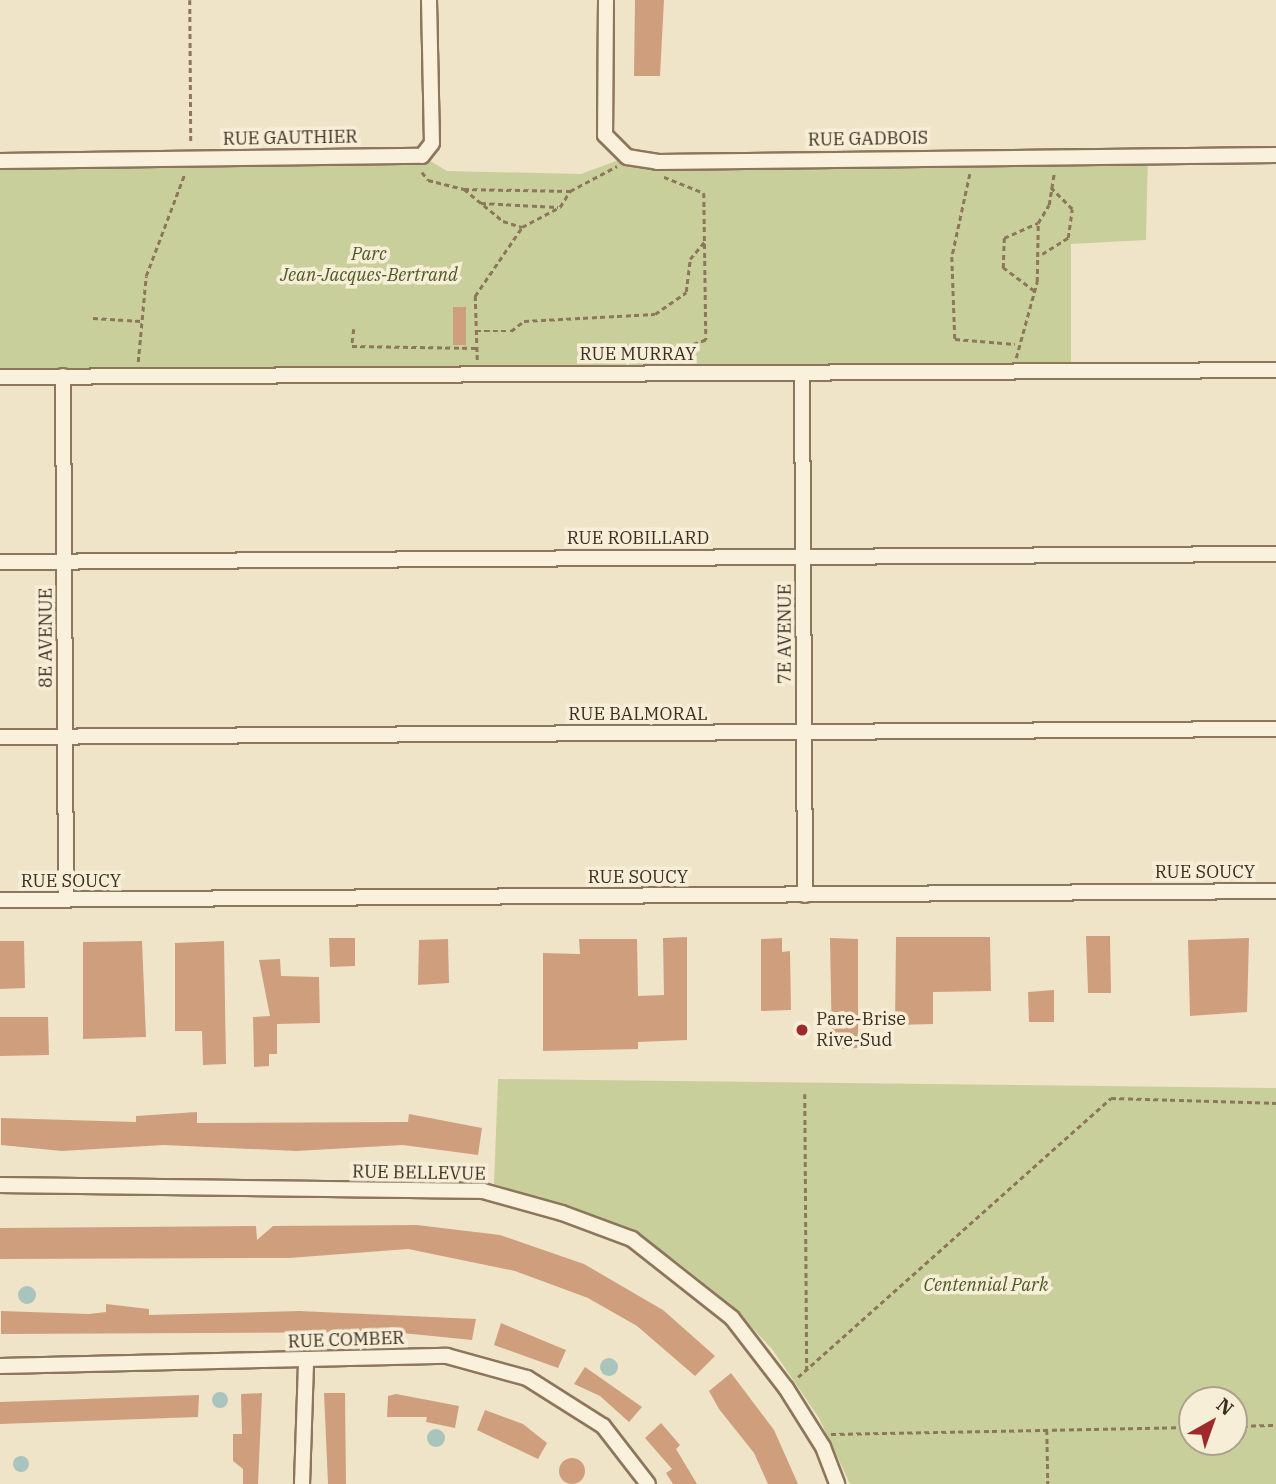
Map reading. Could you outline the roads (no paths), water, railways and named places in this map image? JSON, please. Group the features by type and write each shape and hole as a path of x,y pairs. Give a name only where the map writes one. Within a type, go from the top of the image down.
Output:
{"street":[{"name":"RUE GAUTHIER","path":"0,160 422,156 432,143 429,0"},
{"name":"RUE GADBOIS","path":"606,0 605,135 627,157 657,162 974,156 1276,155"},
{"name":"RUE MURRAY","path":"0,377 1276,370"},
{"name":"7E AVENUE","path":"802,373 805,895"},
{"name":"8E AVENUE","path":"62,376 66,900"},
{"name":"RUE ROBILLARD","path":"0,562 1276,554"},
{"name":"RUE BALMORAL","path":"0,737 1276,729"},
{"name":"RUE SOUCY","path":"0,900 1276,891"},
{"name":"RUE BELLEVUE","path":"0,1185 483,1191 632,1239 732,1318 786,1388 814,1434 836,1484"},
{"name":"RUE COMBER","path":"0,1366 447,1356 527,1378 603,1426 648,1484"},
{"path":"302,1484 306,1361"}],"water":[{"path":"27,1286 33,1289 36,1295 33,1301 27,1304 21,1301 18,1295 21,1289"},
{"path":"609,1358 615,1361 618,1367 615,1373 609,1376 603,1373 600,1367 603,1361"},
{"path":"217,1392 223,1392 228,1400 226,1406 217,1408 212,1403 212,1397"},
{"path":"436,1429 442,1432 445,1438 442,1444 436,1447 430,1444 427,1438 430,1432"},
{"path":"21,1456 27,1458 27,1470 21,1472 15,1470 13,1464 15,1458"}],"place":[{"name":"Pare-Brise Rive-Sud","path":"802,1030"}],"park label":[{"name":"Parc Jean-Jacques-Bertrand","path":"369,265"},
{"name":"Centennial Park","path":"986,1285"}]}
